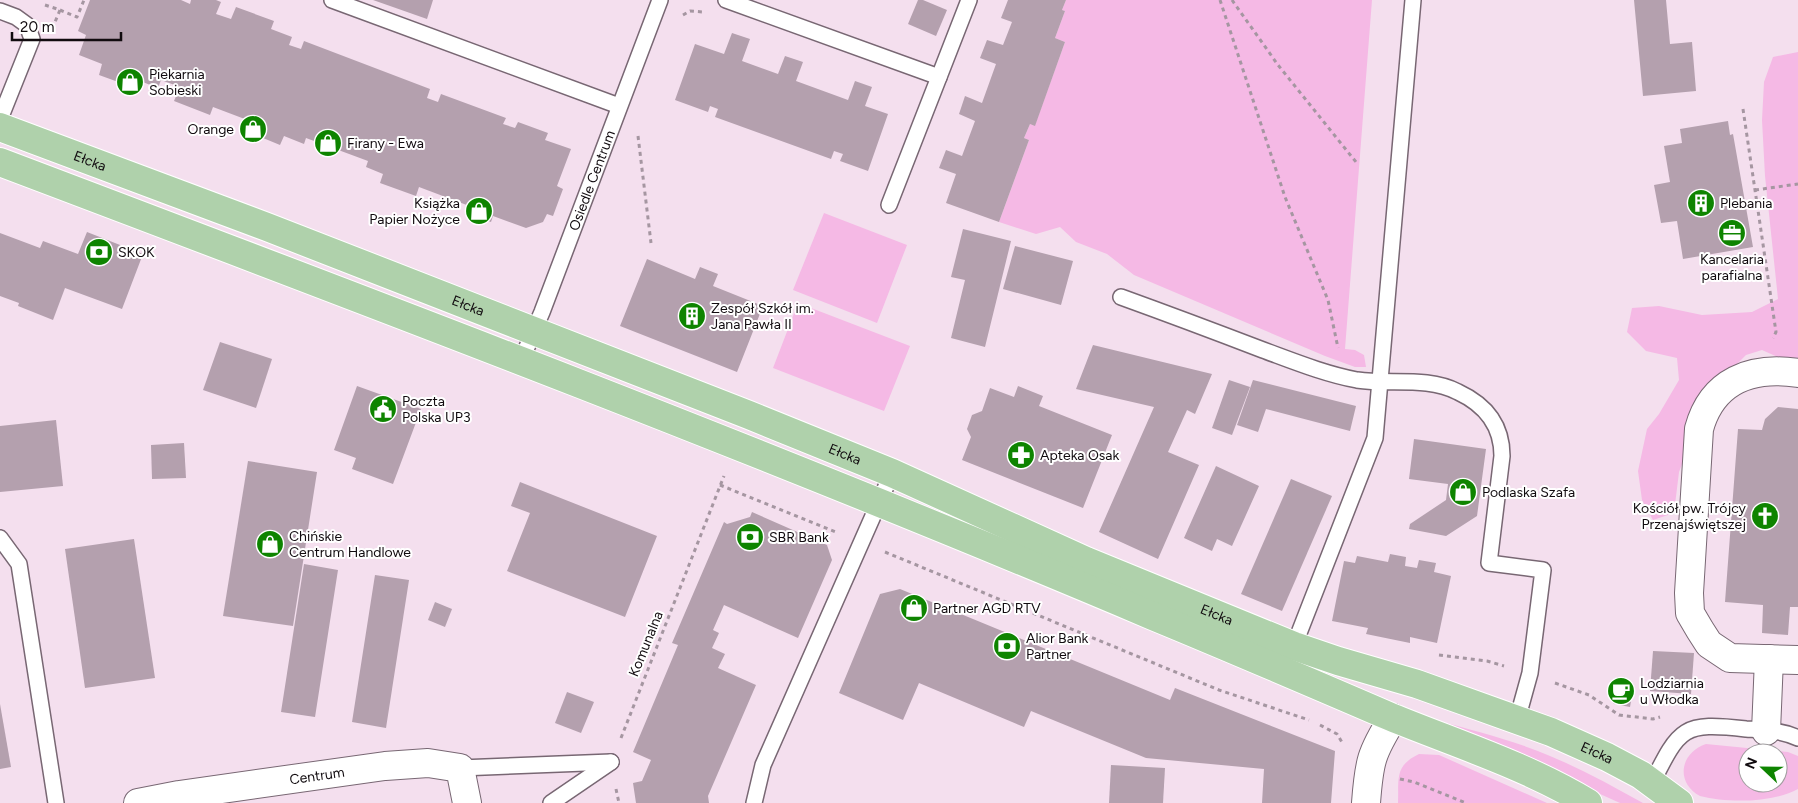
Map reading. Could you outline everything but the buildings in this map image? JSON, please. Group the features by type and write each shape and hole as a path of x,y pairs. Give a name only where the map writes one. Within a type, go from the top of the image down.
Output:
{"main road":[{"name":"Ełcka","path":"0,127 267,227 534,332 622,364 892,473 1086,561 1294,646 1417,684 1517,720 1607,757 1652,782 1679,803"},
{"name":"Ełcka","path":"0,162 521,361 880,503 1394,718 1478,751 1588,803"},
{"path":"1394,718 1417,684"}],"street":[{"path":"1798,373 1760,371 1745,375 1722,389 1703,413 1698,429 1689,593 1690,613 1709,644 1730,658 1798,660"},
{"path":"1766,731 1769,659"},
{"path":"1366,803 1368,769 1375,747 1394,718"},
{"name":"Centrum","path":"138,803 179,795 385,766 428,763 460,768"},
{"path":"460,768 467,803"}],"lane":[{"path":"332,0 619,106"},
{"name":"Osiedle Centrum","path":"521,361 534,332 660,0"},
{"path":"726,0 939,77"},
{"path":"889,205 969,0"},
{"path":"1283,671 1375,438 1413,0"},
{"path":"0,10 27,24 32,39 0,118"},
{"path":"1121,297 1309,367 1357,380 1426,383 1458,391 1485,408 1496,423 1502,441 1502,456 1489,563 1543,570 1530,673 1517,720"},
{"path":"754,803 763,765 892,473"},
{"path":"0,538 19,564 56,803"},
{"path":"1652,782 1678,738 1693,727 1714,725 1786,732 1798,738"},
{"path":"460,768 611,762"},
{"path":"551,803 611,762"}],"path":[{"path":"60,10 78,17 84,0"},
{"path":"1220,0 1285,197 1328,300 1340,357 1357,380"},
{"path":"1232,0 1278,65 1356,162"},
{"path":"682,15 698,10 710,13"},
{"path":"1743,109 1776,332 1760,371"},
{"path":"634,138 638,129 651,243"},
{"path":"1755,190 1798,184"},
{"name":"Komunalna","path":"611,762 726,472"},
{"path":"720,485 1219,690 1313,721 1337,734 1344,751"},
{"path":"611,762 619,803"},
{"path":"1392,779 1414,782 1466,803"}],"shaded area":[{"path":"1066,0 1372,0 1345,349 1355,350 1364,355 1366,367 1355,367 1325,356 1134,275 1107,254 1076,242 1060,227 1036,234 999,222 1029,140 1024,138 1030,124 1035,125 1065,42 1055,38 1065,11 1062,10"},
{"path":"1798,52 1798,366 1762,350 1746,355 1726,375 1689,446 1679,472 1674,513 1653,520 1642,500 1638,471 1647,429 1659,414 1679,380 1677,358 1646,351 1627,332 1632,308 1659,306 1702,315 1752,312 1778,299 1765,176 1762,120 1764,82 1773,57"},
{"path":"824,213 907,245 877,323 793,290"},
{"path":"798,303 910,346 884,411 773,368"},
{"path":"1436,720 1536,750 1585,772 1643,803 1620,803"},
{"path":"1706,744 1738,747 1738,793 1788,793 1788,752 1798,756 1798,789 1787,794 1776,797 1736,801 1700,796 1692,790 1684,776 1686,761 1697,748"},
{"path":"1419,754 1439,755 1547,803 1398,803 1398,780 1402,768 1405,763"}],"place":[{"name":"Piekarnia Sobieski","path":"130,82"},
{"name":"Orange","path":"253,129"},
{"name":"Firany - Ewa","path":"328,143"},
{"name":"Plebania","path":"1701,203"},
{"name":"Książka Papier Nożyce","path":"479,211"},
{"name":"Kancelaria parafialna","path":"1732,233"},
{"name":"SKOK","path":"99,252"},
{"name":"Zespół Szkół im. Jana Pawła II","path":"692,316"},
{"name":"Poczta Polska UP3","path":"383,409"},
{"name":"Apteka Osak","path":"1021,455"},
{"name":"Podlaska Szafa","path":"1463,492"},
{"name":"Kościół pw. Trójcy Przenajświętszej","path":"1765,516"},
{"name":"SBR Bank","path":"750,537"},
{"name":"Chińskie Centrum Handlowe","path":"270,544"},
{"name":"Partner AGD RTV","path":"914,608"},
{"name":"Alior Bank Partner","path":"1007,646"},
{"name":"Lodziarnia u Włodka","path":"1621,691"}]}
